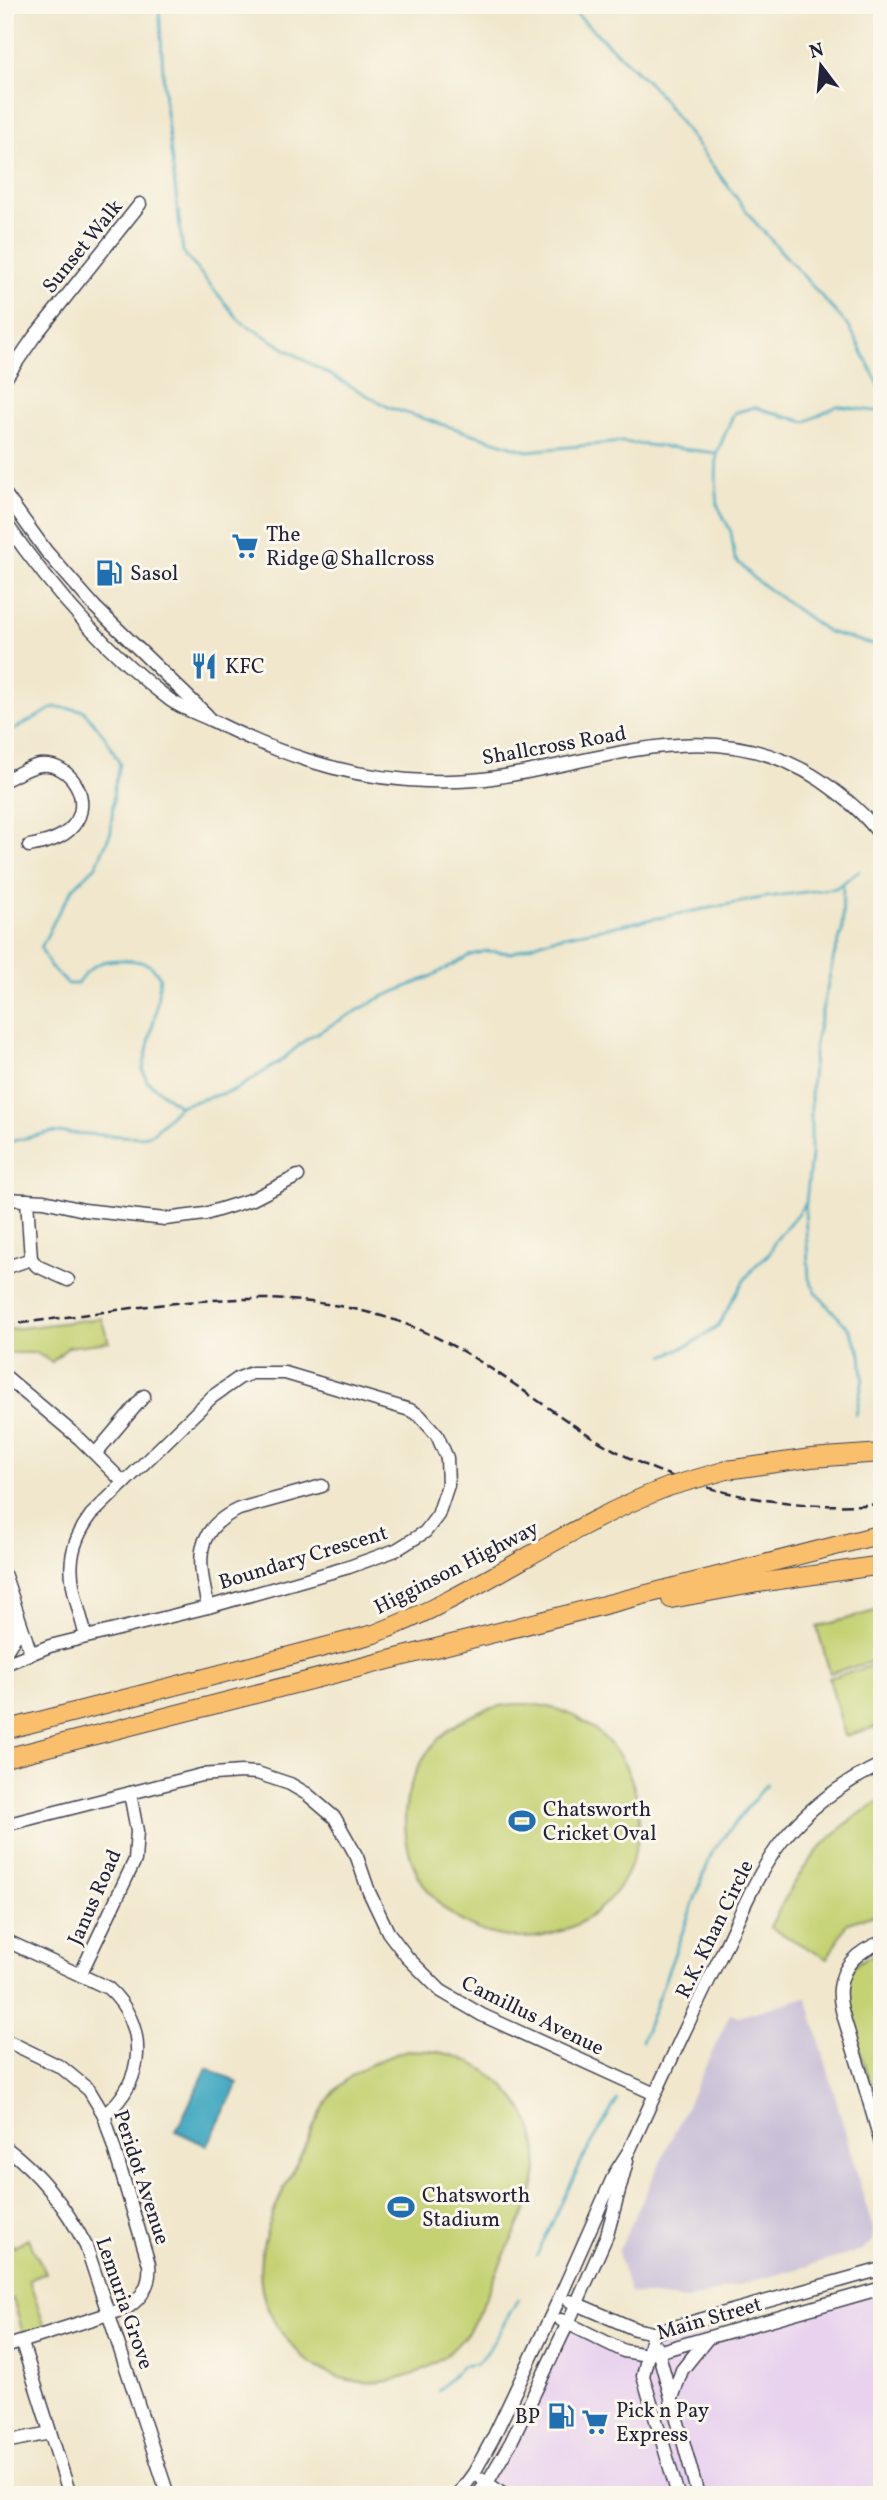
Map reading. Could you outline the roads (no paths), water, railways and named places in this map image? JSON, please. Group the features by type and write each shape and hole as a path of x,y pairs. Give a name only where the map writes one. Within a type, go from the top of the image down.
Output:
{"highway":[{"name":"Higginson Highway","path":"5,1730 374,1634 427,1613 603,1516 668,1487 727,1470 811,1458 882,1454"},
{"path":"5,1758 882,1534"},
{"path":"523,1626 758,1583 882,1565"}],"street":[{"name":"Sunset Walk","path":"5,379 34,337 140,204"},
{"name":"Shallcross Road","path":"5,494 46,551 95,607 212,721"},
{"name":"Shallcross Road","path":"5,523 68,603 110,647 172,701 259,744 296,758 352,773 410,780 450,781 496,777 680,743 742,747 766,754 811,774 838,792 861,813 882,838"},
{"path":"5,780 29,768 47,765 65,771 78,788 82,804 75,823 53,840 29,846"},
{"path":"5,1199 164,1220 205,1214 253,1199 298,1176"},
{"path":"27,1200 31,1259 37,1266 68,1280"},
{"path":"5,1268 31,1259"},
{"name":"Boundary Crescent","path":"265,1371 285,1373 396,1404 420,1416 437,1435 447,1458 449,1485 439,1515 425,1532 396,1550 349,1567 86,1637 72,1581 72,1550 82,1528 92,1515 124,1483 212,1397 239,1378 265,1371"},
{"path":"5,1376 96,1453 124,1483"},
{"path":"96,1453 144,1396"},
{"path":"208,1606 200,1554 212,1528 239,1509 322,1486"},
{"path":"5,1576 31,1654"},
{"path":"5,1653 15,1637 19,1621"},
{"path":"5,1664 50,1646 86,1637"},
{"name":"R.K. Khan Circle","path":"458,2495 494,2438 615,2173 629,2151 755,1885 788,1834 819,1804 852,1780 882,1764"},
{"name":"Camillus Avenue","path":"5,1825 201,1775 241,1772 273,1778 307,1794 335,1818 345,1833 379,1914 398,1946 441,1991 482,2015 655,2094"},
{"name":"Janus Road","path":"80,1975 135,1860 137,1831 130,1793"},
{"path":"5,1940 108,1989 119,1999 135,2025 137,2062 122,2097 104,2115"},
{"path":"882,1942 865,1949 852,1959 840,1989 844,2013 882,2147"},
{"name":"Peridot Avenue","path":"5,2040 46,2059 89,2090 104,2115 150,2273 148,2284 138,2301 110,2314 5,2347"},
{"name":"Lemuria Grove","path":"5,2147 32,2169 73,2222 86,2246 110,2314 165,2494"},
{"name":"R.K. Khan Circle","path":"477,2495 511,2442 607,2235 629,2151"},
{"name":"Main Street","path":"560,2297 635,2329 653,2333 882,2269"},
{"name":"Main Street","path":"551,2316 631,2353 653,2354 882,2288"},
{"path":"653,2333 653,2354 671,2401 698,2495"},
{"path":"671,2401 682,2370 707,2339"},
{"path":"22,2343 69,2495"},
{"path":"631,2353 643,2376 678,2495"},
{"path":"643,2376 653,2354"},
{"path":"5,2442 50,2433"},
{"path":"474,2473 504,2495"}],"water":[{"path":"207,2068 238,2083 207,2146 176,2131"}],"waterway":[{"path":"159,5 165,104 183,252 240,321 390,408 527,451 621,442 717,453"},
{"path":"567,5 655,89 754,221 850,328 882,391"},
{"path":"882,412 837,406 805,422 754,407 734,413 717,453 716,482 718,506 731,532 735,559 756,580 828,632 882,647"},
{"path":"5,734 55,707 83,710 104,735 120,764 114,788 111,832 96,866 74,887 41,948 50,966 68,984 77,984 92,968 109,961 138,961 155,970 160,977 156,1011 143,1069 147,1081 179,1106"},
{"path":"5,1143 51,1132 140,1137 153,1133 179,1106 235,1090 278,1063 308,1038 380,998 430,977 471,955 486,951 511,953 553,938 767,897 836,888 859,871"},
{"path":"843,884 842,932 834,956 815,1043 811,1089 811,1155 805,1212 809,1279 818,1295 850,1330 861,1354 863,1378 856,1415"},
{"path":"664,1356 693,1343 718,1326 743,1282 770,1253 775,1241 806,1203"},
{"path":"642,2041 713,1850 767,1784"},
{"path":"537,2255 582,2160 617,2100"},
{"path":"438,2391 462,2366 477,2364 488,2351 518,2299"}],"railway":[{"path":"5,1325 145,1306 239,1299 332,1305 378,1315 439,1339 466,1353 597,1440 663,1473 698,1485 771,1501 882,1504"}],"place":[{"name":"The Ridge@Shallcross","path":"245,546"},
{"name":"Sasol","path":"109,573"},
{"name":"KFC","path":"204,666"},
{"name":"Chatsworth Cricket Oval","path":"522,1821"},
{"name":"Chatsworth Stadium","path":"401,2207"},
{"name":"BP","path":"561,2416"},
{"name":"Pick n Pay Express","path":"595,2422"}]}
